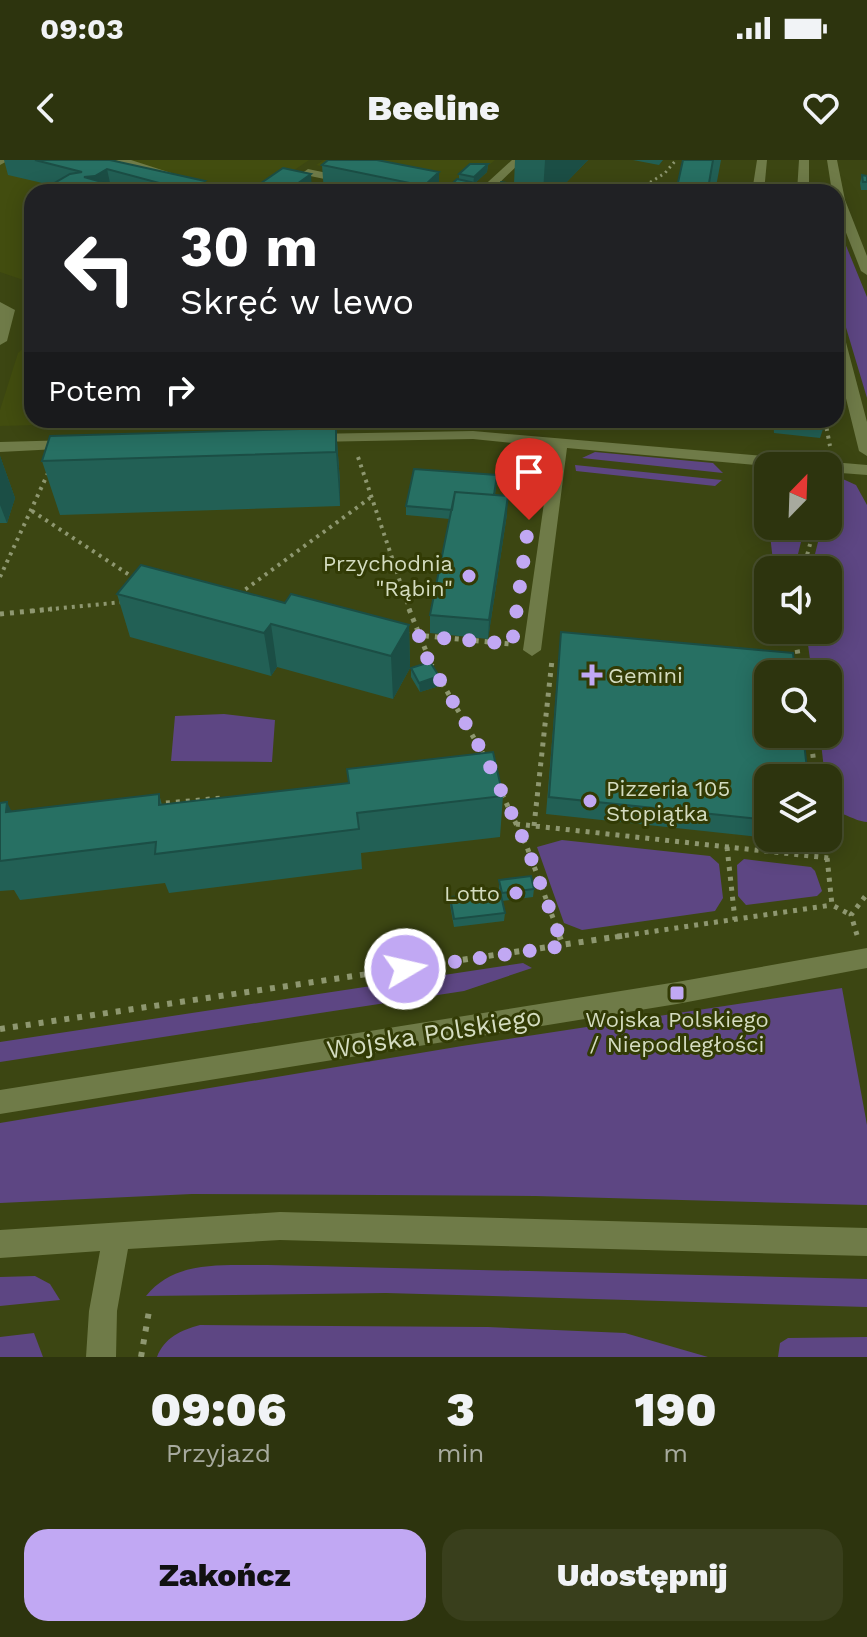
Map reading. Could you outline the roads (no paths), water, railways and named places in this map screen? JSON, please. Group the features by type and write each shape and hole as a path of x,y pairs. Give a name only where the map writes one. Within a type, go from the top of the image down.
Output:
{"street":[{"path":"120,160 198,184"},
{"path":"492,184 518,160"},
{"path":"759,184 762,160"},
{"path":"803,184 804,160 832,162 836,184"},
{"path":"291,184 308,172 366,184"},
{"path":"844,213 867,271"},
{"path":"0,306 9,310 0,341"},
{"path":"844,362 867,451"},
{"path":"328,437 329,428"},
{"path":"300,438 473,435 754,460"},
{"path":"532,650 560,443"},
{"path":"0,447 94,444"},
{"path":"842,468 867,470"},
{"name":"Wojska Polskiego","path":"0,1102 661,996 866,957"},
{"path":"0,1244 280,1226 867,1242"},
{"path":"101,1357 103,1311 117,1237"}],"place":[{"name":"Przychodnia \"Rąbin\"","path":"469,576"},
{"name":"Gemini","path":"592,675"},
{"name":"Pizzeria 105 Stopiątka","path":"590,801"},
{"name":"Lotto","path":"516,893"},
{"name":"Wojska Polskiego / Niepodległości","path":"677,993"}]}
